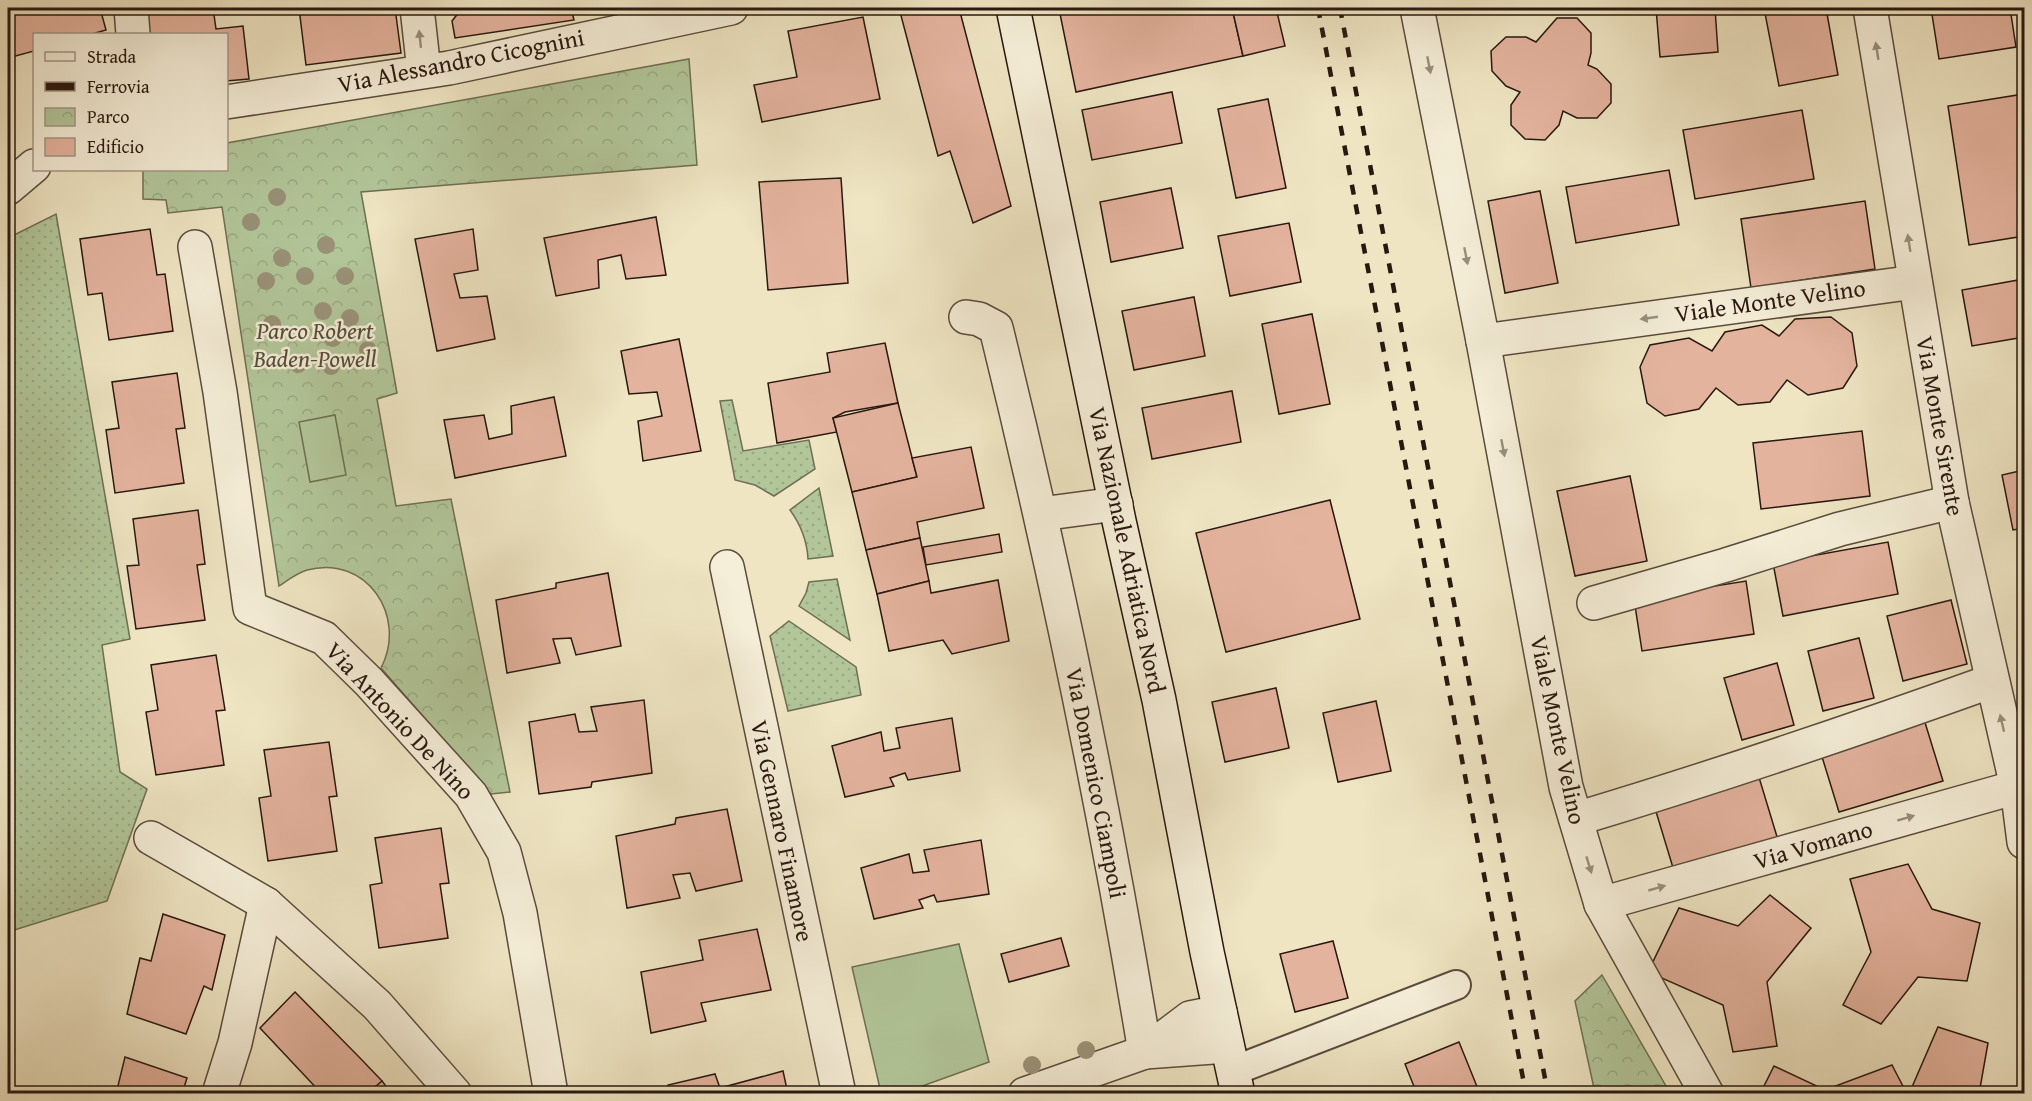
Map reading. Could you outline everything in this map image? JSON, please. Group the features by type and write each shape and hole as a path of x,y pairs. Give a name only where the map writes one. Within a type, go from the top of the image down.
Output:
{"street":[{"path":"131,8 133,33"},
{"path":"417,8 424,72"},
{"name":"Via Alessandro Cicognini","path":"228,102 449,68 731,8"},
{"name":"Via Nazionale Adriatica Nord","path":"1013,8 1159,700 1233,1070"},
{"name":"Viale Monte Velino","path":"1417,8 1483,341 1566,787 1601,904 1707,1094"},
{"name":"Via Monte Sirente","path":"1870,8 1952,502 1992,681 2021,786 2025,843"},
{"path":"8,188 33,167"},
{"name":"Via Antonio De Nino","path":"195,247 220,392 250,608 324,638 369,682 471,795 504,852 520,913 551,1094"},
{"name":"Viale Monte Velino","path":"1483,341 1915,282"},
{"name":"Via Domenico Ciampoli","path":"966,317 979,319 996,328 1041,514 1098,785 1145,1052"},
{"path":"1594,603 1726,566 1840,529 1952,502"},
{"path":"1041,514 1116,504"},
{"name":"Via Gennaro Finamore","path":"726,567 839,1094"},
{"path":"1576,819 1890,718 1992,681"},
{"name":"Via Vomano","path":"1601,904 2021,786"},
{"path":"151,838 266,904 377,1005 455,1094"},
{"path":"219,1094 235,1043 266,904"},
{"path":"1145,1052 1233,1070 1456,986"},
{"path":"1025,1094 1145,1052 1190,1018 1220,1012"}],"green space":[{"name":"Parco Robert Baden-Powell","path":"689,59 697,165 361,192 397,393 377,399 396,506 451,499 510,792 491,794 381,668 388,648 389,628 385,610 376,594 363,580 347,571 328,567 303,571 279,586 222,207 168,213 166,200 143,199 143,171 228,171 228,143"},
{"path":"56,214 130,639 102,645 120,772 147,789 107,901 8,932 8,238"},
{"path":"732,400 743,451 809,440 815,469 774,496 755,485 735,480 720,401"},
{"path":"335,415 346,475 310,482 299,422"},
{"path":"819,488 833,556 808,559 803,533 790,510"},
{"path":"837,579 850,640 799,606 809,582"},
{"path":"789,621 856,667 861,695 788,711 770,636"},
{"path":"959,944 989,1062 903,1093 881,1093 852,967"},
{"path":"1602,975 1670,1093 1595,1093 1575,1001"}],"building":[{"path":"8,8 100,8 106,30 96,33 33,33 33,51 8,58"},
{"path":"142,8 213,8 216,29 243,26 249,79 228,81 228,33 145,33"},
{"path":"299,8 395,8 401,53 306,65"},
{"path":"458,8 571,8 574,20 455,38 452,21 459,12"},
{"path":"899,8 959,8 1011,206 973,223 950,151 938,156"},
{"path":"1232,8 1243,56 1076,92 1059,9"},
{"path":"1232,8 1276,8 1285,46 1243,56"},
{"path":"1656,8 1715,8 1718,52 1660,57"},
{"path":"1764,8 1826,8 1838,75 1779,86"},
{"path":"1931,8 2010,8 2016,47 1939,59"},
{"path":"863,17 880,99 762,122 754,85 797,77 788,31"},
{"path":"1557,18 1577,18 1591,33 1591,53 1588,65 1597,69 1611,84 1611,103 1597,118 1577,118 1563,111 1559,125 1545,140 1525,139 1511,125 1511,105 1520,92 1506,86 1492,71 1491,51 1506,37 1526,37 1536,42"},
{"path":"1172,92 1182,143 1092,160 1082,110"},
{"path":"2024,94 2024,236 1969,245 1948,106"},
{"path":"1268,99 1286,188 1236,198 1218,109"},
{"path":"1802,110 1814,179 1695,199 1683,130"},
{"path":"1669,170 1679,225 1576,243 1566,187"},
{"path":"841,178 848,283 768,290 759,182"},
{"path":"1171,188 1183,248 1111,262 1100,202"},
{"path":"1540,191 1558,283 1505,293 1488,201"},
{"path":"1865,201 1875,269 1751,288 1741,219"},
{"path":"656,217 666,275 626,279 621,255 598,260 599,288 556,296 544,238"},
{"path":"1289,223 1301,282 1230,296 1218,236"},
{"path":"150,229 157,275 165,274 173,331 109,340 102,293 88,295 80,239"},
{"path":"473,229 478,270 454,274 460,298 487,296 495,339 437,351 415,239"},
{"path":"2024,279 2024,337 1972,346 1962,290"},
{"path":"1194,297 1205,356 1134,370 1122,311"},
{"path":"1312,314 1330,404 1279,414 1262,324"},
{"path":"1831,317 1852,333 1857,366 1843,388 1808,395 1787,380 1770,402 1738,405 1716,388 1699,409 1665,416 1647,403 1640,367 1650,345 1689,338 1712,351 1725,332 1762,325 1779,336 1795,319"},
{"path":"679,339 701,451 643,461 638,421 662,416 657,392 629,394 621,351"},
{"path":"885,343 898,403 845,412 833,418 837,432 777,443 768,383 830,372 827,353"},
{"path":"177,373 185,428 176,429 184,483 115,493 106,430 119,428 112,382"},
{"path":"1232,391 1241,442 1152,459 1142,408"},
{"path":"554,397 566,456 455,478 444,420 484,415 489,439 512,434 511,406"},
{"path":"898,403 917,477 852,492 833,418"},
{"path":"1862,431 1870,496 1761,509 1753,443"},
{"path":"971,447 984,508 917,522 920,538 866,550 852,492 917,477 912,458"},
{"path":"2024,470 2024,528 2013,530 2002,475"},
{"path":"1630,476 1647,561 1575,576 1557,491"},
{"path":"1330,500 1360,619 1226,652 1196,533"},
{"path":"198,510 205,564 197,565 205,620 136,629 127,566 139,565 133,519"},
{"path":"999,534 1002,552 926,565 923,547"},
{"path":"920,538 929,581 877,594 866,550"},
{"path":"1888,542 1898,594 1783,616 1773,563"},
{"path":"608,573 621,646 576,655 571,638 553,639 560,663 507,673 496,600 556,588 556,583"},
{"path":"998,580 1009,641 952,654 943,640 889,651 877,594 929,581 931,593"},
{"path":"1746,581 1754,634 1642,651 1634,599"},
{"path":"1951,600 1967,664 1903,681 1887,616"},
{"path":"1859,638 1874,698 1823,711 1808,651"},
{"path":"216,655 225,710 216,711 224,765 156,775 146,712 158,710 151,665"},
{"path":"1777,663 1794,725 1742,740 1724,678"},
{"path":"1276,688 1289,748 1225,762 1212,702"},
{"path":"644,700 652,773 592,782 591,787 539,794 529,722 575,714 579,732 597,731 591,707"},
{"path":"1376,701 1391,771 1338,782 1323,713"},
{"path":"1923,716 1943,781 1839,812 1819,747"},
{"path":"952,718 960,771 908,780 905,773 890,778 894,786 845,797 832,746 881,732 884,751 900,748 896,728"},
{"path":"329,742 337,796 329,797 337,851 268,861 259,798 271,796 264,750"},
{"path":"1758,774 1778,840 1674,871 1654,805"},
{"path":"727,809 742,881 696,891 690,873 673,875 680,898 627,908 616,836 675,824 676,818"},
{"path":"441,828 449,883 440,884 448,938 379,948 370,885 382,883 375,838"},
{"path":"981,840 989,894 937,902 934,895 919,900 923,908 874,919 861,868 909,854 913,873 929,871 924,850"},
{"path":"1908,864 1932,909 1980,923 1967,981 1918,977 1881,1024 1843,1005 1871,952 1850,879"},
{"path":"1770,895 1811,928 1767,982 1777,1046 1733,1052 1723,1005 1648,972 1679,908 1738,926"},
{"path":"163,914 225,935 212,990 204,986 186,1034 127,1014 140,958 151,961"},
{"path":"757,929 771,990 701,1003 706,1021 651,1033 641,972 703,960 699,940"},
{"path":"1061,938 1069,966 1009,982 1001,954"},
{"path":"1333,941 1348,998 1295,1012 1280,954"},
{"path":"295,992 382,1081 367,1094 322,1094 260,1028"},
{"path":"1938,1027 1988,1043 1979,1094 1909,1094"},
{"path":"1459,1042 1480,1094 1417,1094 1405,1064"},
{"path":"125,1057 187,1078 182,1094 116,1094"},
{"path":"1892,1065 1907,1094 1760,1094 1774,1066 1825,1090"},
{"path":"783,1071 788,1094 669,1094 668,1085 715,1074 720,1088"},
{"path":"382,1081 392,1094 367,1094"}],"railway":[{"path":"1318,8 1526,1094"},
{"path":"1340,8 1548,1094"}]}
